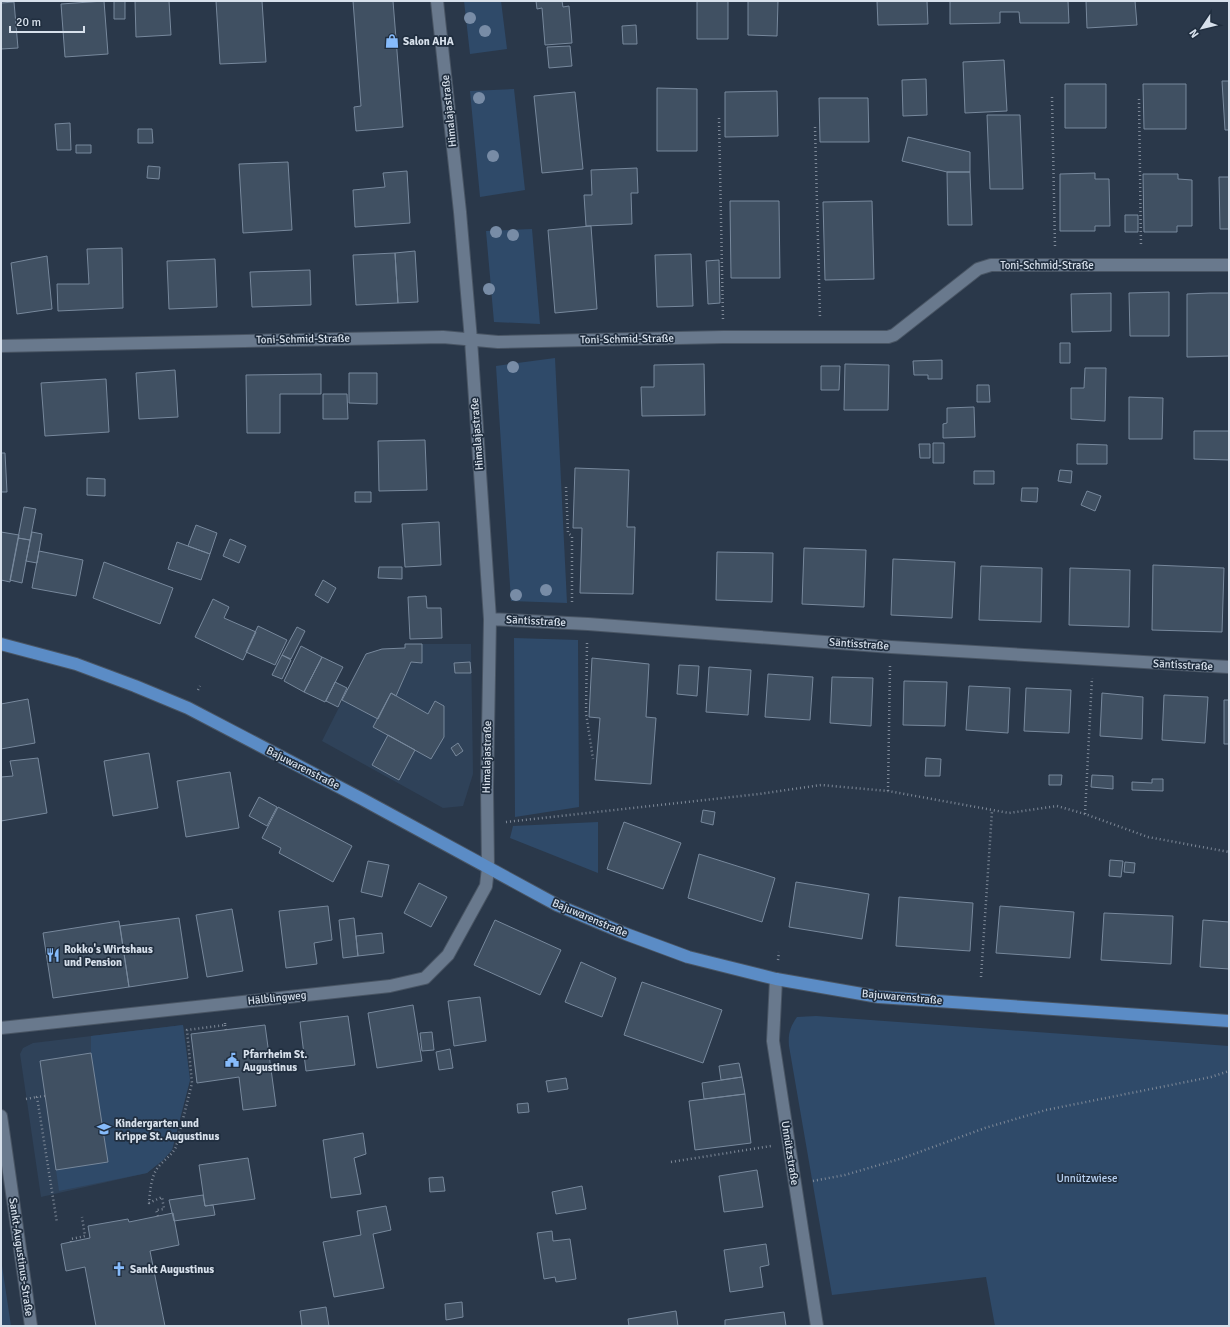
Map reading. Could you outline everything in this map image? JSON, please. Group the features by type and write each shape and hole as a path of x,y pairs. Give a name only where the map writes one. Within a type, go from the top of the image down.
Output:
{"main road":[{"name":"Bajuwarenstraße","path":"1,644 76,664 136,686 188,708 362,799 557,905 626,934 688,957 776,979 879,997 1229,1021"}],"street":[{"name":"Himalajastraße","path":"437,1 460,212 471,340 490,619 486,788 488,868"},
{"name":"Toni-Schmid-Straße","path":"1,346 435,337 498,342 730,337 888,337 894,335 978,269 991,265 1229,265"},
{"name":"Säntisstraße","path":"490,619 588,624 891,647 1229,667"},
{"name":"Hälblingweg","path":"1,1028 390,986 425,978 448,955 486,886 488,868"},
{"name":"Unnützstraße","path":"776,979 773,1041 817,1326"},
{"name":"Sankt-Augustinus-Straße","path":"1,1116 31,1326"}],"path":[{"path":"1052,97 1055,265"},
{"path":"1139,99 1140,266"},
{"path":"719,118 723,325"},
{"path":"815,127 820,324"},
{"path":"566,487 568,533 572,536 572,623"},
{"path":"588,624 586,713 593,759"},
{"path":"888,791 891,647"},
{"path":"1085,814 1093,659"},
{"path":"198,690 200,686"},
{"path":"504,823 759,794 821,785 888,791 1009,813 1057,806 1085,814 1148,837 1229,852"},
{"path":"981,977 992,811"},
{"path":"222,1004 226,1030"},
{"path":"158,1216 156,1210 164,1209 162,1197 149,1202 150,1190 159,1166 174,1152 176,1147 187,1109 192,1083 190,1042 187,1038 187,1030 225,1025"},
{"path":"808,1182 845,1175 903,1158 985,1128 1046,1110 1211,1077 1229,1071"},
{"path":"26,1099 45,1096"},
{"path":"37,1098 57,1223"},
{"path":"671,1162 771,1146"},
{"path":"71,1242 71,1239 85,1236 82,1217"}],"shaded area":[{"path":"405,644 471,644 473,774 463,806 443,808 322,741 366,654 382,649 405,648"},
{"name":"Kindergarten und Krippe St. Augustinus","path":"183,1025 190,1080 172,1150 163,1160 147,1173 41,1197 20,1054 23,1048 33,1043"}],"green space":[{"path":"464,1 501,1 507,49 470,54"},
{"path":"514,89 525,190 480,197 470,91"},
{"path":"532,229 540,324 494,322 486,231"},
{"path":"555,358 567,603 511,601 496,366"},
{"path":"514,638 578,640 579,807 515,817"},
{"path":"598,822 598,873 510,838 513,826"},
{"name":"Unnützwiese","path":"816,1016 1229,1046 1229,1326 995,1326 986,1277 832,1295 789,1046 790,1031 797,1017"},
{"path":"183,1025 190,1080 172,1150 163,1160 147,1173 59,1191 56,1170 108,1162 91,1053 91,1036"},
{"path":"1,1259 11,1326 1,1326"}],"building":[{"path":"104,1 108,54 65,57 61,4"},
{"path":"114,1 125,1 125,19 114,19"},
{"path":"135,1 169,1 171,35 136,37"},
{"path":"216,1 262,1 266,62 220,64"},
{"path":"353,1 393,1 403,127 356,131 354,107 361,106"},
{"path":"536,1 562,1 563,7 569,6 572,43 545,45 542,8 537,9"},
{"path":"697,1 728,1 728,39 697,39"},
{"path":"748,1 778,1 777,36 748,35"},
{"path":"877,1 927,1 928,24 878,25"},
{"path":"950,1 1068,1 1069,23 1020,23 1019,12 1000,12 1000,23 950,24"},
{"path":"1086,1 1135,1 1137,25 1087,28"},
{"path":"14,2 18,48 1,49 1,3"},
{"path":"636,25 637,44 623,44 622,26"},
{"path":"570,46 572,66 549,68 547,47"},
{"path":"1004,60 1007,111 965,113 963,62"},
{"path":"926,79 927,115 903,116 902,80"},
{"path":"1222,81 1229,81 1229,130 1225,130"},
{"path":"1065,84 1106,84 1106,128 1065,128"},
{"path":"1143,84 1186,84 1186,129 1144,129"},
{"path":"657,88 697,89 697,151 657,151"},
{"path":"777,91 778,136 725,137 725,92"},
{"path":"575,92 583,169 542,173 534,96"},
{"path":"819,98 868,98 869,142 820,142"},
{"path":"987,115 1020,115 1023,189 990,189"},
{"path":"70,123 71,150 57,150 55,124"},
{"path":"138,129 152,129 153,143 138,143"},
{"path":"908,137 970,152 970,172 947,172 902,161"},
{"path":"76,145 91,145 91,153 76,153"},
{"path":"288,162 292,230 243,233 239,164"},
{"path":"148,166 160,167 159,179 147,178"},
{"path":"637,168 638,193 631,193 632,224 586,226 584,195 592,195 591,170"},
{"path":"407,171 410,223 355,227 353,190 385,187 383,173"},
{"path":"947,172 970,172 972,225 948,225"},
{"path":"1095,173 1095,179 1109,179 1110,226 1095,226 1095,231 1060,231 1060,174"},
{"path":"1143,174 1178,174 1178,179 1192,180 1192,226 1177,226 1177,232 1144,232"},
{"path":"1219,177 1229,177 1229,229 1220,229"},
{"path":"730,201 779,201 780,278 731,278"},
{"path":"872,201 874,279 825,280 823,202"},
{"path":"1125,215 1138,215 1138,232 1125,232"},
{"path":"591,226 597,309 555,313 548,230"},
{"path":"122,248 123,308 58,311 57,284 89,284 87,249"},
{"path":"415,251 418,302 398,303 395,253"},
{"path":"395,253 398,303 356,305 353,255"},
{"path":"691,254 693,306 657,307 655,255"},
{"path":"47,256 52,309 17,314 11,263"},
{"path":"215,259 217,307 169,309 167,261"},
{"path":"719,260 720,303 708,304 706,261"},
{"path":"310,270 311,305 252,307 250,272"},
{"path":"1169,292 1169,336 1130,336 1129,293"},
{"path":"1111,293 1111,331 1072,332 1071,294"},
{"path":"1229,293 1229,356 1187,357 1187,294"},
{"path":"1060,343 1070,343 1070,363 1060,363"},
{"path":"942,360 942,379 928,379 928,375 914,375 913,361"},
{"path":"704,364 705,415 642,416 641,387 654,387 654,365"},
{"path":"845,364 889,365 888,410 844,410"},
{"path":"821,366 840,366 839,390 821,390"},
{"path":"1085,368 1106,368 1105,421 1071,419 1071,388 1084,388"},
{"path":"175,370 178,417 139,419 136,373"},
{"path":"349,373 377,373 377,404 349,403"},
{"path":"321,374 321,394 280,394 280,433 247,433 246,375"},
{"path":"106,379 109,432 45,436 41,383"},
{"path":"977,385 989,385 990,402 977,402"},
{"path":"323,394 347,394 348,419 323,419"},
{"path":"1129,397 1163,398 1162,439 1129,439"},
{"path":"974,407 975,437 943,438 943,424 947,423 947,408"},
{"path":"1194,431 1229,431 1229,460 1194,459"},
{"path":"425,440 427,490 379,491 378,441"},
{"path":"933,443 944,443 944,463 933,463"},
{"path":"919,444 930,444 930,458 920,458"},
{"path":"1077,444 1107,445 1107,464 1077,464"},
{"path":"1,453 5,453 7,492 1,492"},
{"path":"575,468 629,470 627,527 635,527 633,594 580,593 582,528 573,528"},
{"path":"1060,470 1072,471 1071,483 1058,481"},
{"path":"974,471 994,471 994,484 974,484"},
{"path":"87,478 105,479 105,496 87,495"},
{"path":"1022,488 1038,488 1037,502 1021,501"},
{"path":"1087,491 1101,496 1095,511 1081,505"},
{"path":"355,492 371,492 371,502 355,502"},
{"path":"24,507 36,509 30,540 18,538"},
{"path":"439,522 441,565 405,567 402,524"},
{"path":"196,525 217,533 210,554 188,546"},
{"path":"1,532 19,535 10,582 1,580"},
{"path":"32,532 42,534 37,563 26,561"},
{"path":"18,538 30,540 22,583 10,580"},
{"path":"230,539 246,546 239,563 223,556"},
{"path":"177,542 210,554 201,580 168,569"},
{"path":"804,548 866,550 864,607 802,604"},
{"path":"39,551 83,560 76,596 32,588"},
{"path":"717,552 773,553 772,602 716,600"},
{"path":"893,559 955,562 952,618 891,615"},
{"path":"104,562 173,588 160,624 93,598"},
{"path":"1153,565 1224,568 1222,632 1152,630"},
{"path":"981,566 1042,568 1041,622 979,620"},
{"path":"379,567 402,567 402,579 378,578"},
{"path":"1070,568 1130,570 1129,627 1069,625"},
{"path":"323,580 336,588 328,603 315,595"},
{"path":"426,596 427,608 441,608 442,638 410,639 408,597"},
{"path":"213,599 229,607 224,618 256,632 243,660 195,637"},
{"path":"258,626 287,640 275,665 246,652"},
{"path":"297,627 305,631 291,659 282,655"},
{"path":"405,644 422,644 422,663 411,662 396,696 391,693 378,719 342,700 366,654 382,649 405,648"},
{"path":"301,646 322,657 304,692 284,681"},
{"path":"282,655 291,660 282,679 272,675"},
{"path":"322,657 343,667 325,702 304,692"},
{"path":"592,658 649,664 646,717 656,718 651,784 595,780 600,718 589,717"},
{"path":"470,662 471,673 455,673 454,663"},
{"path":"679,665 699,666 697,696 677,694"},
{"path":"709,667 751,670 748,715 706,712"},
{"path":"768,674 813,677 810,720 765,717"},
{"path":"832,677 873,678 871,726 830,723"},
{"path":"904,681 947,682 945,726 903,725"},
{"path":"335,682 347,688 338,707 326,701"},
{"path":"969,686 1010,688 1008,733 966,730"},
{"path":"1026,688 1071,690 1069,733 1024,731"},
{"path":"391,693 428,714 435,701 444,706 444,737 431,759 373,727"},
{"path":"1102,693 1143,697 1142,739 1100,736"},
{"path":"1164,695 1208,697 1205,743 1162,740"},
{"path":"28,699 35,743 1,749 1,704"},
{"path":"1224,700 1229,700 1229,744 1224,744"},
{"path":"388,735 415,750 399,780 372,765"},
{"path":"458,743 463,751 456,756 451,748"},
{"path":"149,753 158,808 113,816 104,761"},
{"path":"38,758 47,813 1,821 1,777 13,776 10,761"},
{"path":"926,758 941,759 940,776 925,776"},
{"path":"230,772 239,828 186,837 177,781"},
{"path":"1049,775 1062,775 1061,785 1049,785"},
{"path":"1092,775 1113,776 1113,789 1091,787"},
{"path":"1152,779 1163,779 1163,791 1132,790 1132,782 1152,783"},
{"path":"259,797 277,807 267,826 249,816"},
{"path":"278,807 352,846 333,882 279,853 281,848 262,838"},
{"path":"703,810 715,812 713,825 701,822"},
{"path":"624,822 681,843 663,889 607,869"},
{"path":"699,854 775,878 762,922 688,898"},
{"path":"1110,860 1123,861 1121,877 1109,876"},
{"path":"368,861 389,865 382,897 361,892"},
{"path":"1125,862 1135,863 1134,873 1124,872"},
{"path":"796,882 869,894 862,939 789,927"},
{"path":"419,883 447,897 431,927 404,913"},
{"path":"899,897 973,903 970,951 896,946"},
{"path":"328,906 332,940 314,943 317,964 286,968 279,911"},
{"path":"1000,906 1074,912 1070,958 996,953"},
{"path":"232,909 243,971 207,977 196,915"},
{"path":"1104,913 1173,916 1171,964 1101,960"},
{"path":"179,918 188,978 129,987 120,926"},
{"path":"354,918 358,956 343,958 339,920"},
{"path":"495,920 561,950 540,995 474,965"},
{"path":"1203,920 1229,922 1229,969 1200,967"},
{"path":"119,921 129,987 53,998 43,933"},
{"path":"382,933 384,953 358,956 356,936"},
{"path":"581,962 616,978 602,1017 565,1002"},
{"path":"642,982 722,1010 703,1063 624,1035"},
{"path":"480,997 486,1041 454,1046 448,1001"},
{"path":"413,1005 422,1061 377,1068 368,1013"},
{"path":"348,1016 355,1065 306,1071 300,1022"},
{"name":"Pfarrheim St. Augustinus","path":"265,1025 276,1106 243,1110 239,1077 197,1083 191,1034"},
{"path":"432,1032 434,1050 422,1051 420,1033"},
{"path":"450,1049 453,1068 439,1070 436,1052"},
{"path":"91,1053 108,1162 56,1170 40,1061"},
{"path":"739,1063 742,1077 721,1080 719,1066"},
{"path":"742,1077 745,1094 704,1099 702,1083"},
{"path":"566,1078 568,1089 548,1092 546,1081"},
{"path":"745,1094 751,1143 695,1150 689,1101"},
{"path":"528,1103 529,1112 518,1113 517,1104"},
{"path":"363,1133 366,1154 354,1158 361,1194 331,1198 323,1140"},
{"path":"248,1158 255,1199 205,1206 199,1165"},
{"path":"757,1170 763,1207 724,1212 719,1176"},
{"path":"443,1177 445,1191 430,1192 429,1178"},
{"path":"582,1186 586,1209 556,1214 552,1192"},
{"path":"203,1195 205,1206 213,1205 215,1215 174,1221 169,1200"},
{"path":"386,1206 391,1230 373,1234 384,1288 334,1297 323,1242 361,1235 357,1211"},
{"name":"Sankt Augustinus","path":"173,1213 179,1245 150,1251 165,1326 96,1326 85,1267 66,1271 61,1244 90,1238 88,1226 128,1219 129,1222"},
{"path":"552,1231 553,1241 570,1239 576,1279 556,1282 555,1277 544,1279 537,1233"},
{"path":"766,1244 769,1265 760,1267 763,1287 730,1292 724,1250"},
{"path":"462,1302 463,1317 446,1320 445,1304"},
{"path":"326,1307 329,1326 302,1326 300,1311"},
{"path":"676,1311 678,1326 629,1326 628,1319"},
{"path":"784,1312 786,1326 725,1326 725,1320"}],"place":[{"name":"Salon AHA","path":"392,41"},
{"name":"Rokko's Wirtshaus und Pension","path":"53,955"},
{"name":"Pfarrheim St. Augustinus","path":"232,1060"},
{"name":"Kindergarten und Krippe St. Augustinus","path":"104,1129"},
{"name":"Sankt Augustinus","path":"119,1269"}]}
